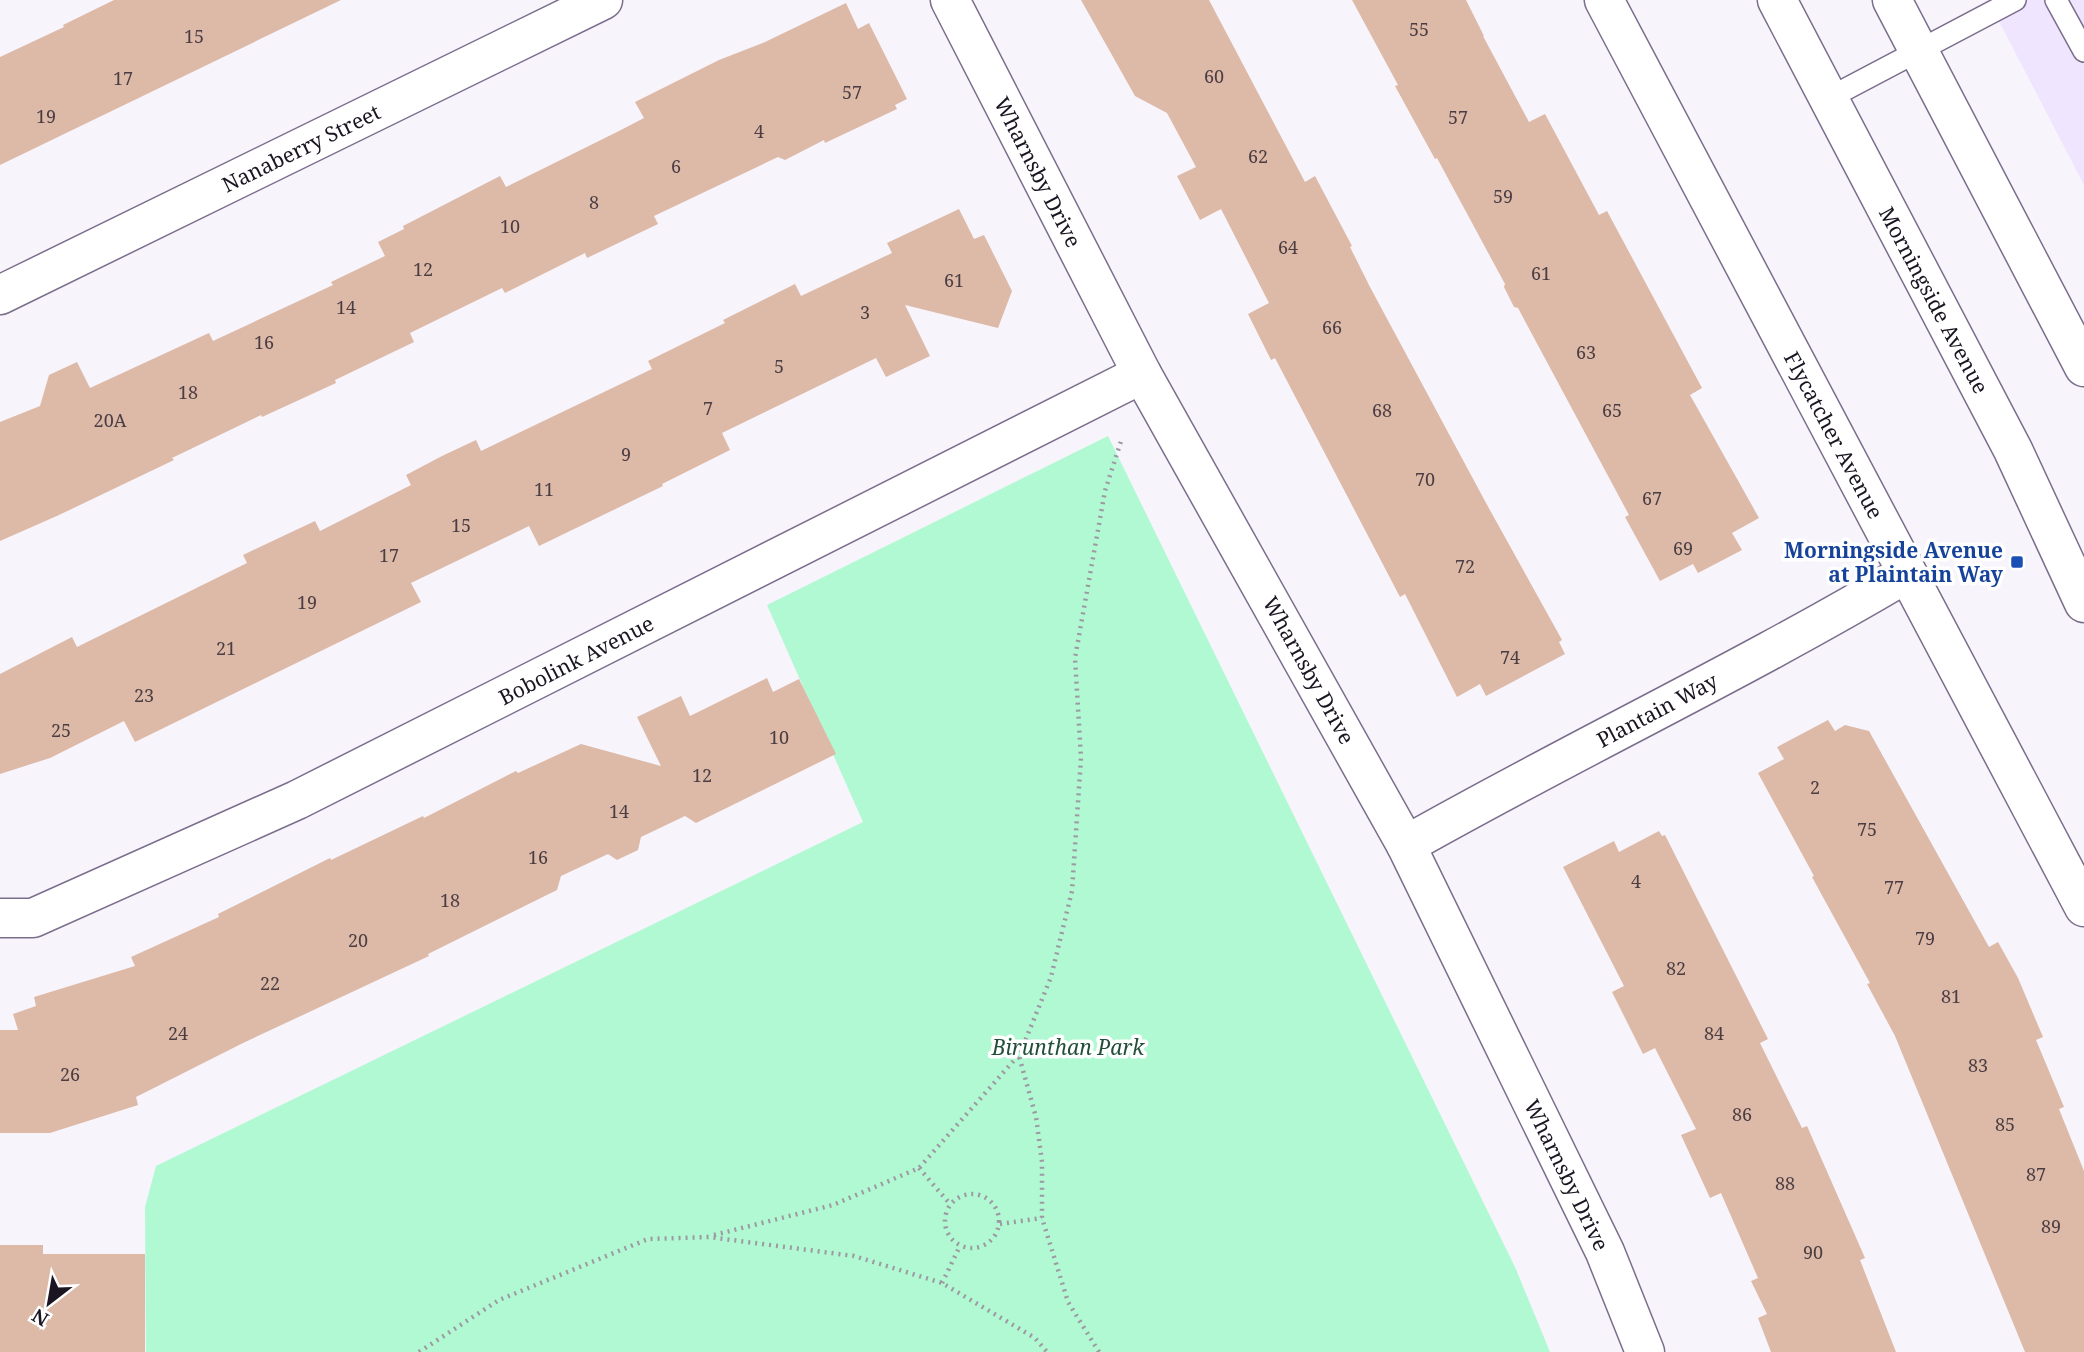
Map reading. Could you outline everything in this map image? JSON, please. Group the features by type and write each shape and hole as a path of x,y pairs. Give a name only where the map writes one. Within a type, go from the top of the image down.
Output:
{"street":[{"name":"Nanaberry Street","path":"0,295 603,0"},
{"name":"Wharnsby Drive","path":"950,0 1142,374 1406,845 1605,1252 1645,1352"},
{"name":"Flycatcher Avenue","path":"1604,0 2084,907"},
{"name":"Morningside Avenue","path":"1777,0 2013,450 2084,603"},
{"path":"1892,0 2084,367"},
{"name":"Bobolink Avenue","path":"0,918 33,918 298,800 1142,374"},
{"name":"Plantain Way","path":"1406,845 1823,622 1907,573"}],"lane":[{"path":"1829,98 2015,0"},
{"path":"2056,0 2084,51"}],"path":[{"path":"709,1237 833,1205 919,1168 1018,1056 1051,977 1072,891 1081,758 1075,659 1105,491 1142,374"},
{"path":"1018,1056 1036,1117 1042,1162 1042,1218 1068,1302 1099,1352"},
{"path":"919,1168 950,1204"},
{"path":"965,1194 983,1196 996,1208 1000,1224 993,1240 986,1245 977,1248 960,1247 948,1235 945,1227 946,1211 950,1204 965,1194"},
{"path":"1000,1224 1042,1218"},
{"path":"419,1352 499,1300 648,1239 709,1237 854,1256 942,1283 1035,1338 1047,1352"},
{"path":"942,1283 960,1247"}],"shaded area":[{"path":"1988,0 2084,0 2084,185"}],"green space":[{"name":"Birunthan Park","path":"1108,436 1515,1267 1550,1352 146,1352 145,1207 156,1166 863,822 767,605"}],"building":[{"path":"114,0 341,0 0,165 0,57"},
{"path":"1081,0 1209,0 1305,182 1315,176 1370,287 1562,640 1559,642 1565,654 1486,696 1480,684 1457,697 1405,594 1400,597 1275,358 1271,360 1248,314 1269,303 1221,209 1200,220 1177,176 1196,167 1167,113 1135,96"},
{"path":"1352,0 1466,0 1529,122 1545,114 1599,215 1607,211 1702,388 1690,395 1759,518 1732,533 1742,550 1698,573 1693,564 1660,581 1625,517 1629,515 1518,308 1514,307 1505,284 1437,158 1435,159 1395,86 1398,85"},
{"path":"846,3 858,29 869,23 907,99 895,105 897,109 785,160 778,157 654,216 658,224 587,258 585,253 505,293 502,288 410,333 414,342 335,380 336,383 262,417 261,415 172,458 174,460 0,541 0,422 40,406 49,375 77,362 90,388 209,333 213,341 333,285 331,282 385,256 378,242 404,229 403,226 500,176 506,187 619,131 644,118 635,102 719,60 765,42"},
{"path":"959,209 974,239 984,235 1012,291 998,328 905,305 930,356 886,377 876,358 722,433 730,450 539,546 529,526 411,583 421,602 135,742 124,721 50,758 0,774 0,674 72,637 77,647 247,563 243,555 315,521 320,531 411,485 406,475 442,456 476,440 481,451 652,369 648,361 795,284 801,296 892,253 887,243"},
{"path":"767,678 773,692 799,679 836,754 696,823 685,816 641,837 638,850 617,860 608,854 561,876 557,890 428,954 429,956 243,1043 136,1097 138,1105 50,1133 0,1133 0,1030 18,1030 13,1014 36,1006 34,997 135,966 131,957 219,917 218,914 330,858 331,860 423,816 424,818 516,771 518,773 581,744 661,766 637,717 681,696 690,716"},
{"path":"1828,720 1835,731 1845,725 1869,731 1989,947 1998,942 2018,978 2043,1037 2036,1040 2064,1107 2059,1109 2084,1171 2084,1352 2025,1352 1895,1036 1867,984 1870,983 1758,773 1784,759 1777,747"},
{"path":"1659,831 1662,836 1665,835 1768,1039 1760,1043 1802,1128 1807,1126 1865,1258 1860,1260 1896,1352 1771,1352 1758,1318 1767,1314 1751,1281 1758,1278 1721,1193 1710,1198 1681,1135 1696,1129 1655,1048 1643,1054 1612,992 1624,986 1563,867 1614,841 1619,852"},
{"path":"0,1245 43,1245 43,1254 145,1254 145,1352 0,1352"}],"place":[{"name":"Morningside Avenue at Plaintain Way","path":"2017,562"}]}
